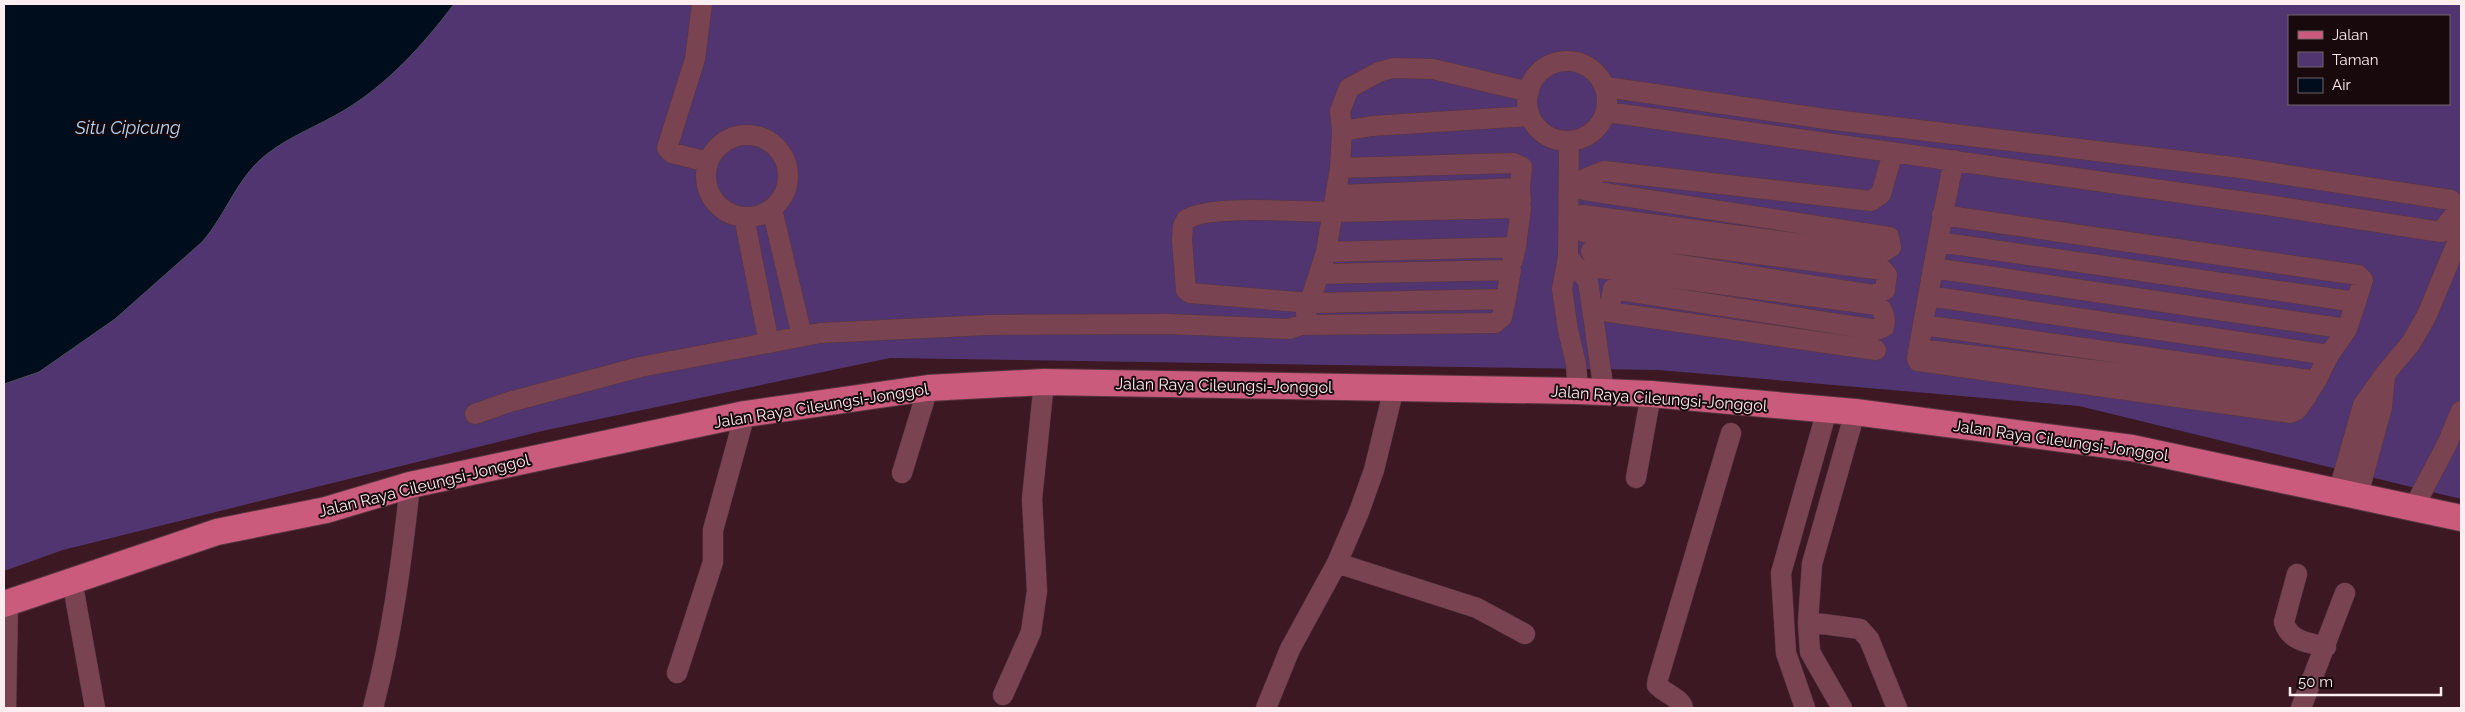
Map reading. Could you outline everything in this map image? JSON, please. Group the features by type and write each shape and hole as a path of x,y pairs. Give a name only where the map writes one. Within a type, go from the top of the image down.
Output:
{"main road":[{"name":"Jalan Raya Cileungsi-Jonggol","path":"6,603 216,532 326,510 410,485 745,414 928,388 1044,382 1578,391 1651,394 1855,412 2132,448 2461,518"}],"street":[{"path":"702,4 695,59 667,148 672,153 708,162"},
{"path":"1576,62 1597,74 1606,87 1607,112 1601,123 1590,134 1569,141 1549,136 1538,128 1530,116 1528,108 1529,92 1533,80 1541,71 1552,64 1576,62"},
{"path":"1301,325 1326,252 1340,168 1342,132 1340,110 1349,88 1379,72 1393,68 1433,68 1529,92"},
{"path":"1606,87 1826,118 2241,168 2451,200 2460,209 2441,232 1954,160 1607,112"},
{"path":"1342,132 1372,126 1530,116"},
{"path":"736,136 758,136 771,143 785,159 788,180 785,194 772,209 758,216 744,217 726,212 713,200 706,183 708,162 718,147 736,136"},
{"path":"1569,141 1568,258 1562,289 1568,330 1576,364 1578,391"},
{"path":"1876,350 1609,312 1613,289 1595,260 1583,224 1584,190 1586,178 1604,171 1871,201 1881,194 1893,152"},
{"path":"1942,215 2358,275 2364,280 2347,329 2329,355 2302,404 2290,413 1920,362 1917,358 1942,215 1954,160"},
{"path":"475,414 509,402 640,367 820,333 988,325 1168,324 1289,329 1301,325 1495,324 1502,317 1516,247 1522,167 1513,163 1340,168"},
{"path":"1583,224 1879,254 1886,252 1892,244 1891,239 1885,234 1584,190"},
{"path":"1506,299 1310,303 1190,293 1186,290 1183,226 1186,220 1196,214 1333,204 1521,198"},
{"path":"772,209 802,336"},
{"path":"744,217 768,343"},
{"path":"1583,224 1883,270 1887,275 1886,288 1883,292 1867,294 1595,260"},
{"path":"2348,493 2382,407 2385,374 2411,344 2427,315 2461,233"},
{"path":"1938,242 2356,302"},
{"path":"1326,252 1516,247"},
{"path":"1568,258 1588,281 1604,392"},
{"path":"1595,260 1877,305 1882,310 1885,324 1877,330 1613,289"},
{"path":"1933,268 2347,329"},
{"path":"1319,274 1511,270"},
{"path":"1928,296 2329,355"},
{"path":"1923,325 2311,389"},
{"path":"1003,695 1031,632 1037,591 1032,499 1044,382"},
{"path":"902,473 928,388"},
{"path":"1266,708 1290,649 1337,563 1359,512 1374,470 1394,388"},
{"path":"1636,478 1651,394"},
{"path":"1805,708 1786,652 1781,573 1826,410"},
{"path":"2414,508 2454,447 2461,411"},
{"path":"1842,708 1810,652 1808,622 1812,564 1855,412"},
{"path":"677,673 713,562 713,530 745,414"},
{"path":"1684,708 1679,701 1662,691 1657,685 1658,679 1730,433"},
{"path":"374,708 382,677 403,553 410,485"},
{"path":"1337,563 1478,608 1525,634"},
{"path":"2297,574 2284,622 2286,628 2299,640 2326,647"},
{"path":"72,580 95,708"},
{"path":"2301,708 2326,647 2345,593"},
{"path":"6,603 6,708"},
{"path":"1808,622 1860,629 1869,639 1897,708"}],"green space":[{"path":"4,4 2461,4 2461,499 2079,406 1659,370 890,358 542,431 63,550 4,571"}],"water":[{"name":"Situ Cipicung","path":"4,4 454,4 404,63 375,89 343,111 285,142 257,163 202,242 115,319 39,372 4,384"}]}
